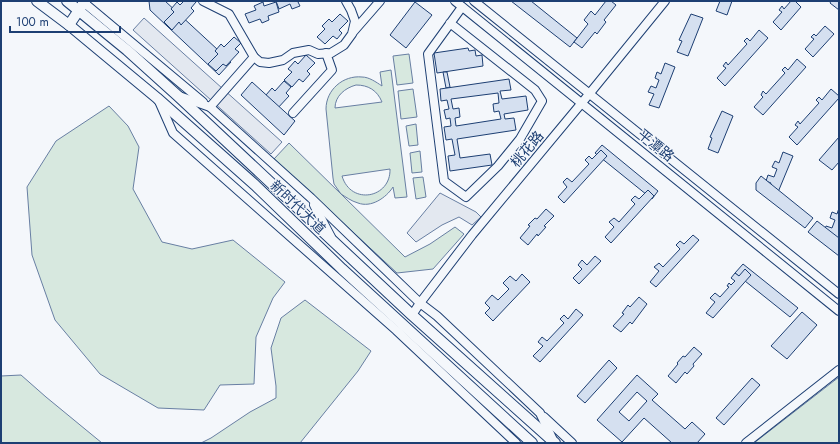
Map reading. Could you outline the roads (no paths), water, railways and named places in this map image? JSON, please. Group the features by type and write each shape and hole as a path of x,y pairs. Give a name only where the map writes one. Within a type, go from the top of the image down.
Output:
{"main road":[{"name":"新时代大道","path":"37,1 65,22 157,98 255,185 342,269 532,443"},
{"name":"新时代大道","path":"76,3 178,96 412,315 554,443"},
{"path":"65,22 76,3"}],"street":[{"path":"203,1 229,14 254,57 260,62 269,64 283,60 293,53 309,50 318,54 331,53 344,46 352,34 380,1"},
{"path":"346,1 352,10 355,21 352,34"},
{"name":"平潭路","path":"455,1 839,311"},
{"name":"平潭路","path":"474,1 839,294"},
{"name":"桃花路","path":"412,315 472,235 665,1"},
{"path":"76,3 209,107 311,198 420,303 437,316 572,443"},
{"path":"450,23 536,90 542,101 520,139 498,166 466,197 444,181 428,54 450,23 462,7"},
{"path":"293,113 332,70 326,53"},
{"path":"209,107 254,57"},
{"path":"178,96 209,107"},
{"path":"157,98 173,133 396,330 516,443"},
{"path":"311,198 332,240"},
{"path":"746,443 839,370"},
{"path":"540,413 554,443"}]}
